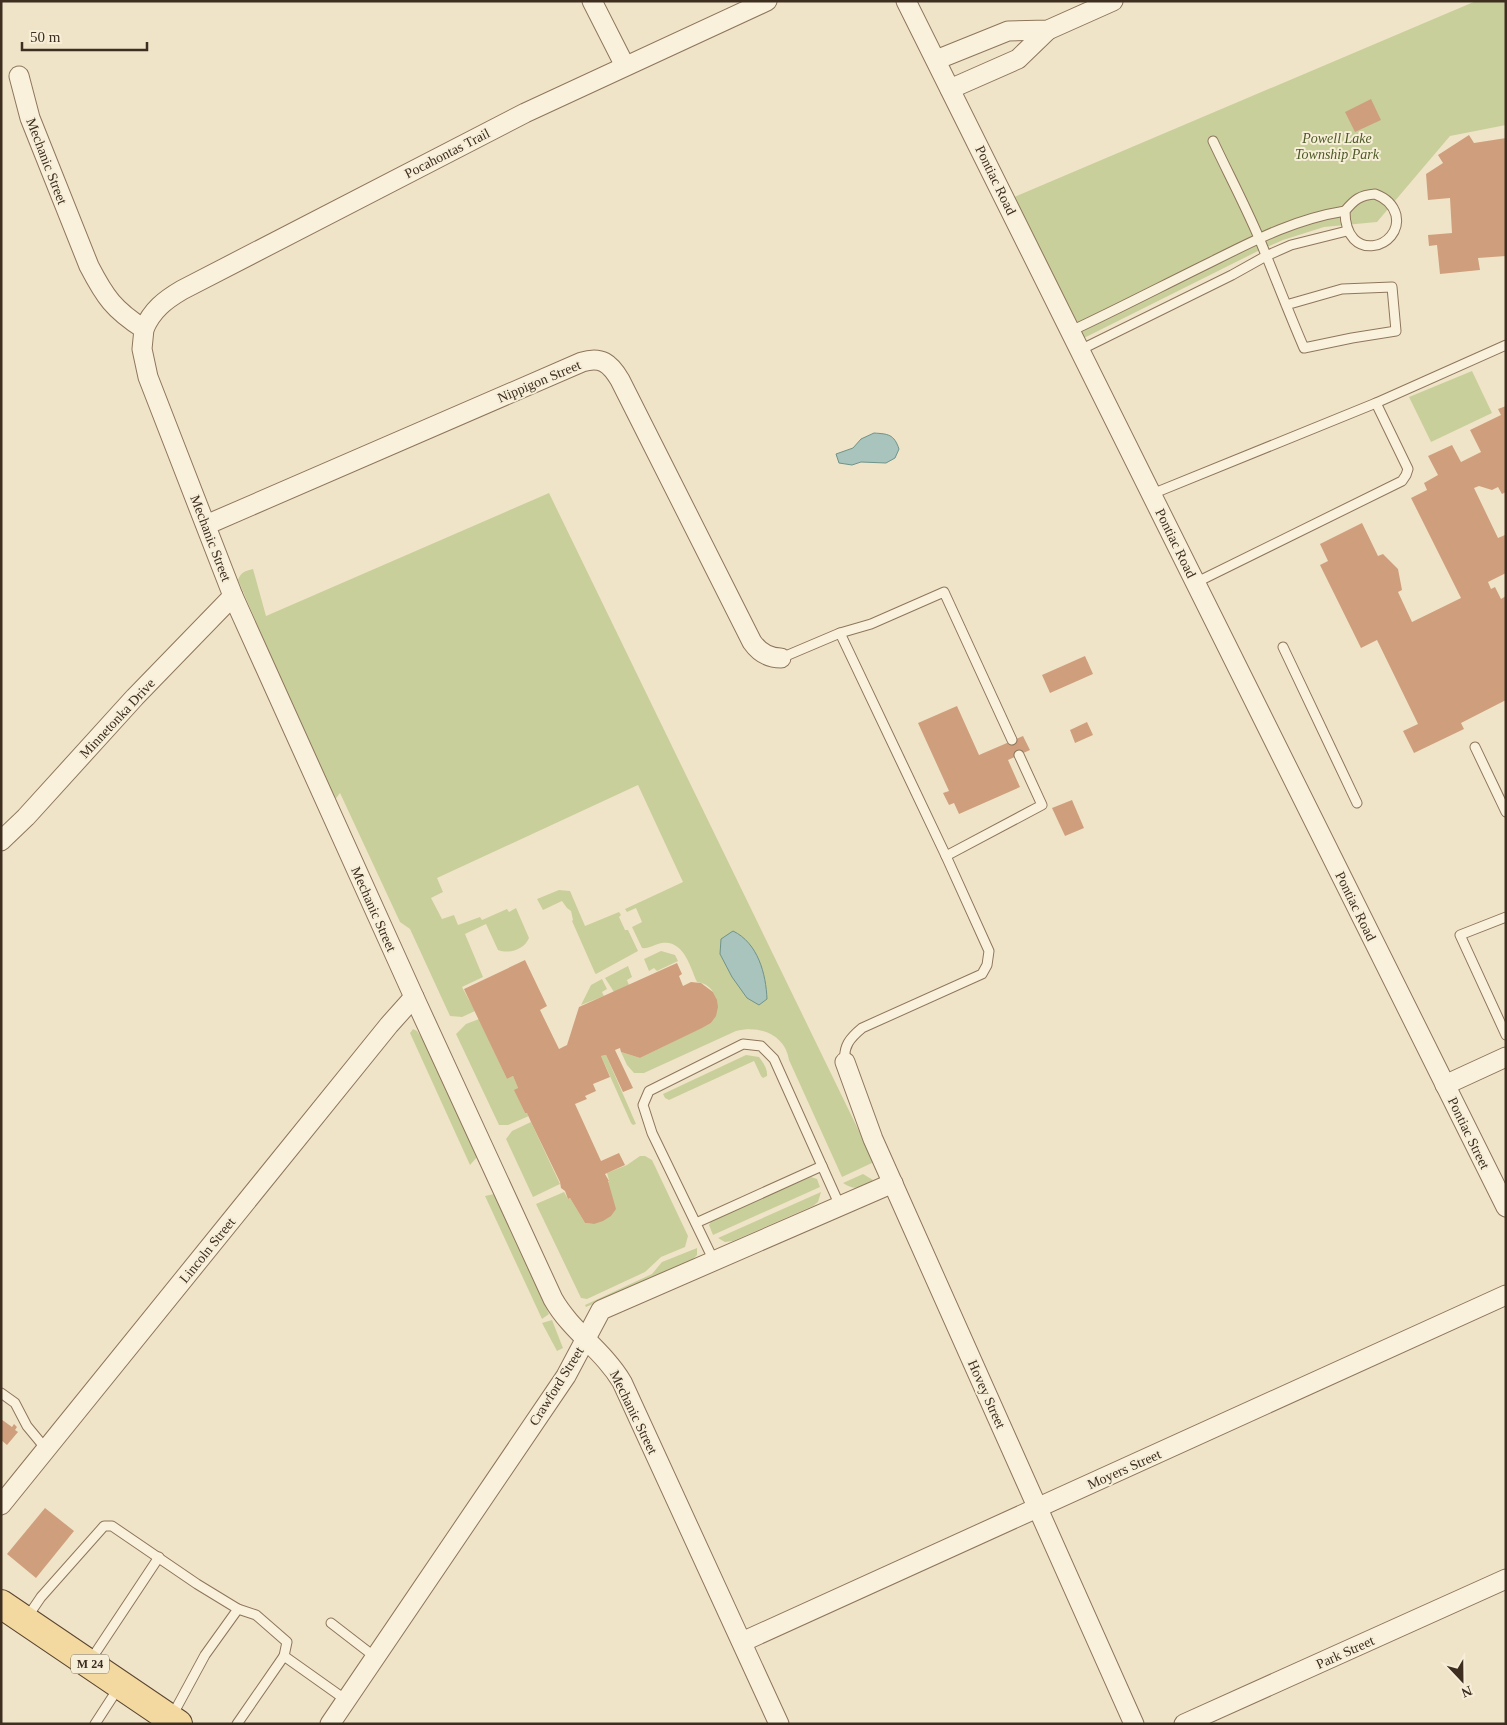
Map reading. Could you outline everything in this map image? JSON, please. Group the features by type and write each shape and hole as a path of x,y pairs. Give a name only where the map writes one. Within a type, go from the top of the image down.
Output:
{"main road":[{"name":"M 24","path":"1,1604 175,1721"}],"street":[{"path":"592,1 625,66"},
{"name":"Pocahontas Trail","path":"144,329 155,310 182,290 473,139 767,1"},
{"name":"Pontiac Road","path":"906,1 1445,1085"},
{"path":"950,89 1018,59 1048,30 1113,1"},
{"path":"936,60 1008,31 1048,30"},
{"name":"Mechanic Street","path":"20,76 30,118 89,266 97,282 116,308 144,329 142,349 148,377 234,596 414,997 554,1299 560,1310 606,1358 622,1382 779,1724"},
{"name":"Nippigon Street","path":"206,525 582,362 592,359 600,360 611,368 620,380 752,642 766,656 780,658"},
{"name":"Minnetonka Drive","path":"1,841 26,817 141,690 234,596"},
{"name":"Lincoln Street","path":"1,1505 389,1025 414,997"},
{"path":"1445,1085 1506,1057"},
{"name":"Hovey Street","path":"845,1062 867,1124 1134,1724"},
{"name":"Pontiac Street","path":"1445,1085 1506,1207"},
{"name":"Crawford Street","path":"330,1724 566,1376 601,1310 893,1183"},
{"name":"Moyers Street","path":"742,1642 1506,1295"},
{"name":"Park Street","path":"1184,1724 1506,1579"}],"lane":[{"path":"1213,141 1259,238 1286,305 1304,348 1396,331 1392,287 1342,289 1286,305"},
{"path":"1070,331 1291,224 1324,214 1345,211 1358,198 1366,195 1375,194 1384,198 1395,211 1397,220 1392,235 1380,244 1363,245 1347,232 1345,211"},
{"path":"1080,350 1232,275 1266,256 1291,245 1347,232"},
{"path":"1152,494 1376,403 1506,345"},
{"path":"1196,583 1402,480 1408,469 1376,403"},
{"path":"780,658 840,633 871,624 944,592 1012,740"},
{"path":"840,633 989,951 987,965 982,974 862,1028 846,1045 844,1052 845,1062"},
{"path":"1283,647 1357,803"},
{"path":"1474,747 1506,812"},
{"path":"946,856 1042,805 1019,755"},
{"path":"1506,916 1460,935 1506,1035"},
{"path":"714,1261 652,1133 643,1105 649,1091 743,1044 761,1046 774,1059 840,1206"},
{"path":"696,1223 822,1166"},
{"path":"1,1393 14,1403 27,1426 46,1449"},
{"path":"25,1620 41,1597 104,1526 112,1526 197,1584 238,1609 256,1615 287,1642 284,1656 236,1724"},
{"path":"89,1663 159,1557"},
{"path":"175,1721 205,1655 238,1609"},
{"path":"331,1623 375,1657"},
{"path":"284,1656 346,1700"},
{"path":"95,1724 120,1684"}],"green space":[{"name":"Powell Lake Township Park","path":"1476,1 1506,1 1506,125 1450,136 1377,222 1324,227 1283,240 1082,339 1012,198"},
{"path":"1472,371 1492,413 1431,442 1409,397"},
{"path":"549,493 874,1162 842,1177 789,1060 787,1051 777,1038 770,1034 753,1029 736,1031 644,1073 634,1073 627,1065 621,1052 640,1058 711,1023 717,1004 713,992 704,984 697,982 689,962 676,946 670,943 662,943 642,948 632,927 642,922 636,908 627,912 625,909 683,882 638,785 437,878 443,892 431,898 442,919 454,915 458,925 480,917 482,920 507,909 509,912 516,908 529,938 524,946 507,952 498,950 486,924 465,934 483,977 462,987 475,1011 462,1017 450,1016 410,929 400,922 340,793 334,801 238,580 244,572 253,569 266,616"},
{"path":"559,890 570,891 585,926 619,912 621,915 619,917 625,930 628,930 638,951 596,974 572,921 571,911 562,901 543,910 537,899"},
{"path":"661,951 675,955 678,961 657,971 654,968 649,971 644,959"},
{"path":"628,966 632,977 627,980 629,985 614,992 605,978"},
{"path":"602,979 607,989 602,992 604,996 581,1005 591,985"},
{"path":"479,1019 507,1079 513,1076 518,1088 515,1091 525,1113 529,1116 508,1125 499,1125 456,1034 466,1024"},
{"path":"413,1029 417,1031 423,1040 477,1157 470,1165 410,1033"},
{"path":"606,1055 636,1124 633,1125 631,1123 601,1056"},
{"path":"746,1055 759,1057 764,1064 767,1076 763,1078 761,1076 754,1061 669,1100 663,1094"},
{"path":"531,1122 560,1184 533,1197 506,1139 512,1131"},
{"path":"640,1156 645,1156 652,1160 688,1236 685,1247 661,1257 645,1272 587,1299 581,1298 536,1204 564,1192 568,1199 570,1198 585,1223 594,1224 609,1180 607,1173 627,1165"},
{"path":"863,1174 873,1180 865,1185 854,1188 843,1183"},
{"path":"811,1177 817,1179 820,1187 713,1235 709,1225 711,1221"},
{"path":"821,1192 818,1202 813,1206 733,1241 725,1242 718,1238"},
{"path":"494,1194 549,1314 542,1319 485,1196"},
{"path":"697,1248 697,1255 691,1261 586,1307 585,1305 652,1274 662,1262"},
{"path":"552,1320 563,1348 557,1351 542,1323"}],"water":[{"path":"874,433 890,436 895,440 899,449 895,458 886,463 861,462 852,465 839,463 836,454 853,448 861,439"},
{"path":"733,931 749,943 759,960 765,980 767,999 759,1005 747,998 732,977 720,954 721,939"}],"building":[{"path":"1371,99 1381,120 1355,132 1345,112"},
{"path":"1469,135 1474,143 1506,138 1506,256 1478,258 1480,270 1440,274 1437,245 1429,246 1428,235 1452,233 1450,198 1428,200 1426,174 1443,163 1438,155"},
{"path":"1506,406 1506,492 1502,494 1498,487 1492,490 1479,486 1474,488 1498,538 1505,535 1506,537 1506,573 1488,582 1491,589 1495,587 1501,599 1506,596 1506,700 1461,723 1464,729 1414,753 1403,731 1418,724 1377,640 1361,648 1320,565 1328,561 1320,544 1362,523 1378,556 1383,554 1398,569 1402,590 1398,592 1412,622 1461,598 1411,498 1427,490 1424,483 1438,475 1428,456 1452,445 1461,462 1481,452 1470,430 1501,415 1498,409"},
{"path":"1085,656 1093,674 1050,693 1042,675"},
{"path":"957,706 979,755 1023,736 1030,750 1008,760 1020,787 959,814 954,803 949,805 943,793 949,791 918,723"},
{"path":"1087,722 1093,735 1075,743 1070,730"},
{"path":"1072,800 1084,828 1065,836 1052,808"},
{"path":"525,960 547,1006 540,1010 559,1049 567,1045 579,1007 677,963 682,974 679,976 683,986 691,982 701,983 713,992 717,1000 716,1016 711,1023 702,1028 640,1058 621,1052 620,1048 615,1050 633,1088 623,1092 606,1055 601,1056 610,1077 593,1084 596,1091 585,1096 587,1099 575,1104 601,1161 619,1153 625,1165 605,1174 609,1181 616,1209 611,1216 594,1224 585,1223 570,1198 568,1199 565,1191 561,1188 560,1182 527,1113 525,1113 514,1090 518,1088 513,1076 507,1079 464,989"},
{"path":"1,1419 12,1427 14,1424 17,1427 15,1430 18,1432 7,1445 1,1440"},
{"path":"45,1508 74,1531 36,1578 7,1554"}]}
